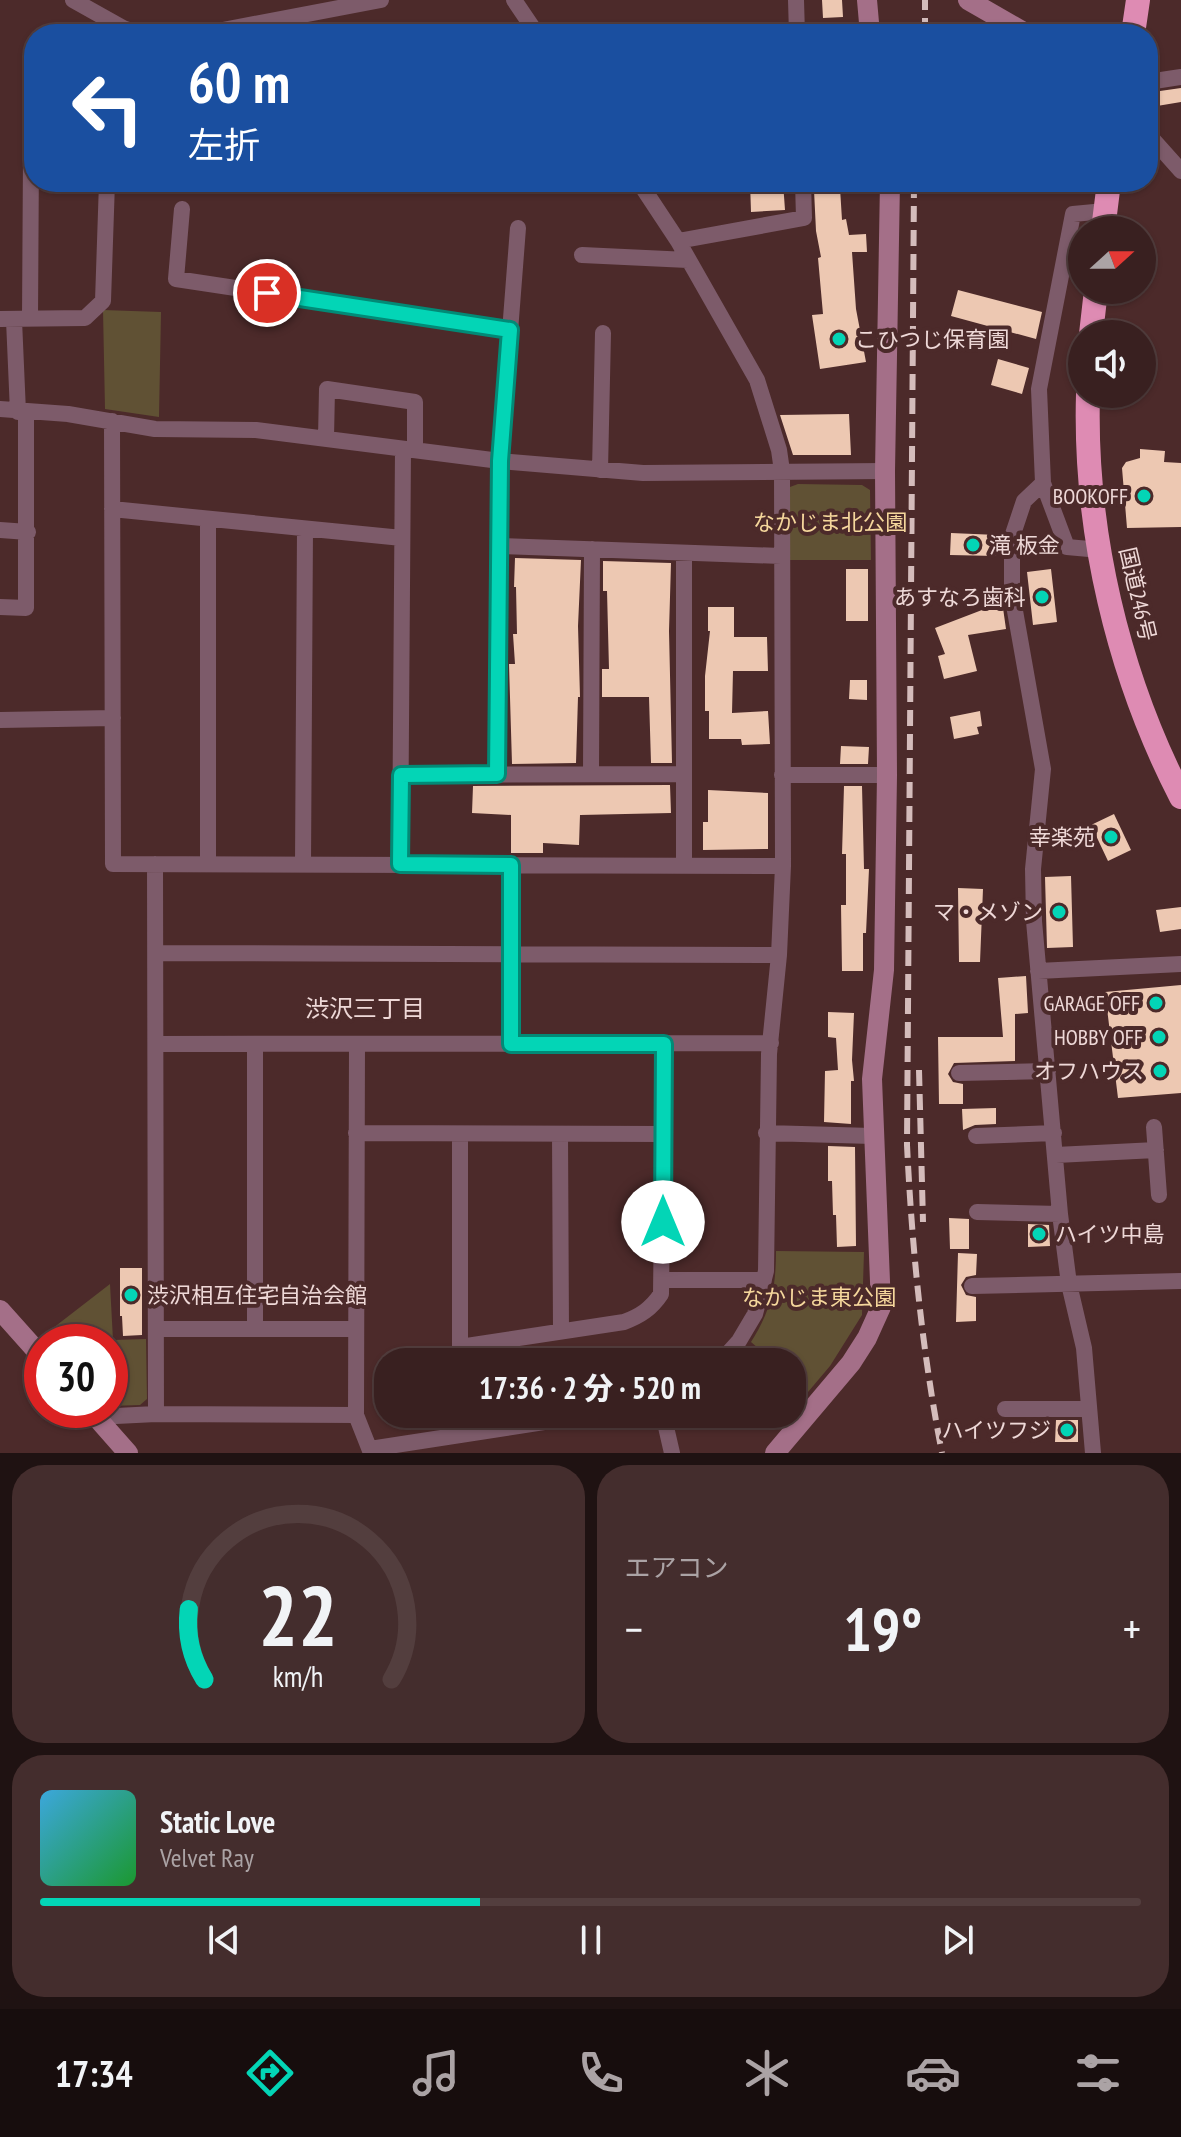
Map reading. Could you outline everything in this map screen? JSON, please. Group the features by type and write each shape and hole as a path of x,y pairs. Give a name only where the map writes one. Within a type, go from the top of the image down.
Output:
{"highway":[{"path":"1134,24 1138,0"},
{"path":"1105,216 1108,192"},
{"name":"国道246号","path":"1089,408 1092,492 1113,612 1131,677 1181,797"}],"street":[{"path":"73,0 116,24"},
{"path":"267,24 381,0"},
{"path":"514,0 530,24"},
{"path":"796,0 797,24"},
{"path":"867,0 869,24"},
{"path":"968,0 1010,24"},
{"path":"1158,80 1181,77"},
{"path":"1158,145 1181,171"},
{"path":"0,607 26,608 28,532 15,319 27,192"},
{"path":"15,319 85,318 103,301 107,192"},
{"path":"646,192 678,241 757,380 779,450 782,471 783,866 766,1133 764,1280 755,1314 733,1348"},
{"path":"678,241 804,218 803,192"},
{"path":"778,1452 851,1363 881,1307 872,1079 884,970 887,775 885,471 890,192"},
{"path":"182,209 176,279 510,330"},
{"path":"497,774 500,461 518,228"},
{"path":"1068,240 1039,389 1043,483 1067,547 1100,550"},
{"path":"582,255 688,260"},
{"path":"600,470 603,333"},
{"path":"326,438 327,389 415,402 402,538 400,864"},
{"path":"0,409 68,414 155,429 256,430 500,461 600,470 643,473 885,471"},
{"path":"112,421 113,864 783,866"},
{"path":"1043,483 1024,501 1012,537 1012,594 1043,769 1033,869 1038,971 1060,1214 1069,1284 1084,1348 1093,1453"},
{"path":"112,509 402,538"},
{"path":"208,519 208,864"},
{"path":"303,864 305,529"},
{"path":"0,530 28,532"},
{"path":"498,546 781,556"},
{"path":"591,774 592,549"},
{"path":"684,553 684,866"},
{"path":"0,720 113,718"},
{"path":"401,775 684,774"},
{"path":"782,775 887,775"},
{"path":"155,864 156,1414"},
{"path":"511,865 511,1044"},
{"path":"157,953 779,955"},
{"path":"1038,971 1181,964"},
{"path":"157,1044 771,1043"},
{"path":"255,1044 255,1329"},
{"path":"357,1044 356,1415 370,1451 505,1428"},
{"path":"485,1348 561,1330 624,1322 640,1316 661,1294 664,1044"},
{"path":"959,1073 1048,1071"},
{"path":"1154,1127 1159,1195"},
{"path":"356,1133 663,1134"},
{"path":"766,1133 872,1136"},
{"path":"976,1136 1054,1133"},
{"path":"460,1134 460,1348"},
{"path":"560,1134 561,1330"},
{"path":"1056,1155 1156,1150"},
{"path":"977,1212 1060,1214"},
{"path":"663,1280 764,1280"},
{"path":"972,1286 1181,1281"},
{"path":"0,1310 24,1337"},
{"path":"156,1329 355,1329"},
{"path":"1005,1409 1088,1409"},
{"path":"128,1414 356,1415"},
{"path":"106,1428 128,1453"},
{"path":"459,1428 459,1435"},
{"path":"666,1428 672,1453"}],"green space":[{"path":"103,310 161,312 159,417 105,409"},
{"name":"なかじま北公園","path":"798,484 862,485 870,490 871,560 789,560 790,487"},
{"name":"なかじま東公園","path":"776,1251 864,1252 862,1315 830,1366 808,1392 806,1348 758,1348 751,1342 771,1298"},
{"path":"110,1284 112,1324 58,1324"},
{"path":"146,1339 147,1399 140,1405 128,1405 128,1340"}],"building":[{"path":"822,0 842,0 843,17 823,18"},
{"path":"1181,88 1181,102 1158,106 1158,91"},
{"path":"750,192 784,192 785,210 751,212"},
{"path":"814,192 840,192 842,220 846,219 849,235 866,234 867,252 852,252 856,309 866,362 820,369 812,315 823,314 818,258 821,257"},
{"path":"958,290 1042,312 1036,339 951,316"},
{"path":"998,359 1029,368 1022,394 991,385"},
{"path":"849,414 851,455 793,455 780,415"},
{"path":"1140,449 1165,451 1164,462 1181,463 1181,527 1127,528 1122,468 1126,462 1140,458"},
{"name":"滝 板金","path":"951,533 997,535 996,556 950,555"},
{"path":"515,558 581,560 576,763 512,764 509,664 515,664 513,634 517,634"},
{"path":"603,561 671,563 672,763 651,763 649,697 602,697 602,669 609,669"},
{"path":"846,569 868,569 868,621 846,621"},
{"name":"あすなろ歯科","path":"1051,569 1057,622 1033,625 1027,572"},
{"path":"1001,594 1006,629 968,635 977,671 944,679 938,656 945,654 935,628 982,610 980,597"},
{"path":"708,607 734,607 734,637 767,637 768,671 733,671 732,713 768,711 770,744 742,745 741,739 709,739 709,711 705,711 710,631"},
{"path":"850,680 867,680 867,700 849,699"},
{"path":"980,711 982,726 977,727 979,734 954,739 950,717"},
{"path":"841,746 869,747 868,764 840,764"},
{"path":"670,785 671,813 580,815 579,845 543,843 543,853 511,853 511,815 472,813 473,786"},
{"path":"844,786 862,786 864,869 869,869 863,971 842,971 841,905 846,905 846,854 842,854"},
{"path":"708,790 768,793 768,849 703,850 703,822 708,822"},
{"name":"幸楽苑","path":"1114,814 1131,850 1108,861 1091,825"},
{"name":"マ・メゾン","path":"1071,876 1073,947 1047,948 1045,877"},
{"path":"958,888 983,889 980,962 959,962"},
{"path":"1181,907 1181,929 1160,932 1156,910"},
{"path":"1026,976 1028,1013 1015,1014 1015,1061 954,1063 948,1074 953,1082 963,1084 963,1104 939,1104 938,1037 1003,1037 998,978"},
{"path":"1181,985 1181,1093 1118,1098 1105,992"},
{"path":"828,1012 854,1013 851,1124 824,1122 825,1071 838,1070 836,1038 828,1037"},
{"path":"996,1108 996,1124 975,1125 963,1130 962,1109"},
{"path":"828,1146 855,1147 856,1246 837,1247 832,1181 828,1181"},
{"path":"949,1218 969,1219 969,1249 950,1249"},
{"name":"ハイツ中島","path":"1028,1224 1049,1225 1050,1246 1028,1247"},
{"path":"958,1253 977,1254 976,1275 966,1277 961,1285 966,1295 976,1297 976,1321 956,1322"},
{"name":"渋沢相互住宅自治会館","path":"120,1268 142,1268 142,1335 128,1336 128,1324 122,1324"},
{"name":"ハイツフジ","path":"1056,1420 1078,1420 1078,1442 1055,1442"}],"railway":[{"path":"925,0 925,24"},
{"path":"914,192 907,1145 919,1299 942,1453"},
{"path":"919,1070 923,1222"}],"place":[{"name":"こひつじ保育園","path":"839,339"},
{"name":"BOOKOFF","path":"1144,496"},
{"name":"滝 板金","path":"973,545"},
{"name":"あすなろ歯科","path":"1042,597"},
{"name":"幸楽苑","path":"1111,837"},
{"name":"マ・メゾン","path":"1059,912"},
{"name":"GARAGE OFF","path":"1156,1003"},
{"name":"HOBBY OFF","path":"1159,1037"},
{"name":"オフハウス","path":"1160,1071"},
{"name":"ハイツ中島","path":"1039,1234"},
{"name":"渋沢相互住宅自治会館","path":"131,1295"},
{"name":"ハイツフジ","path":"1067,1430"}],"district":[{"name":"渋沢三丁目","path":"365,1009"}],"route":[{"path":"267,293 510,330 500,461 497,774 401,775 400,864 511,865 511,1044 664,1044 663,1222"}]}
